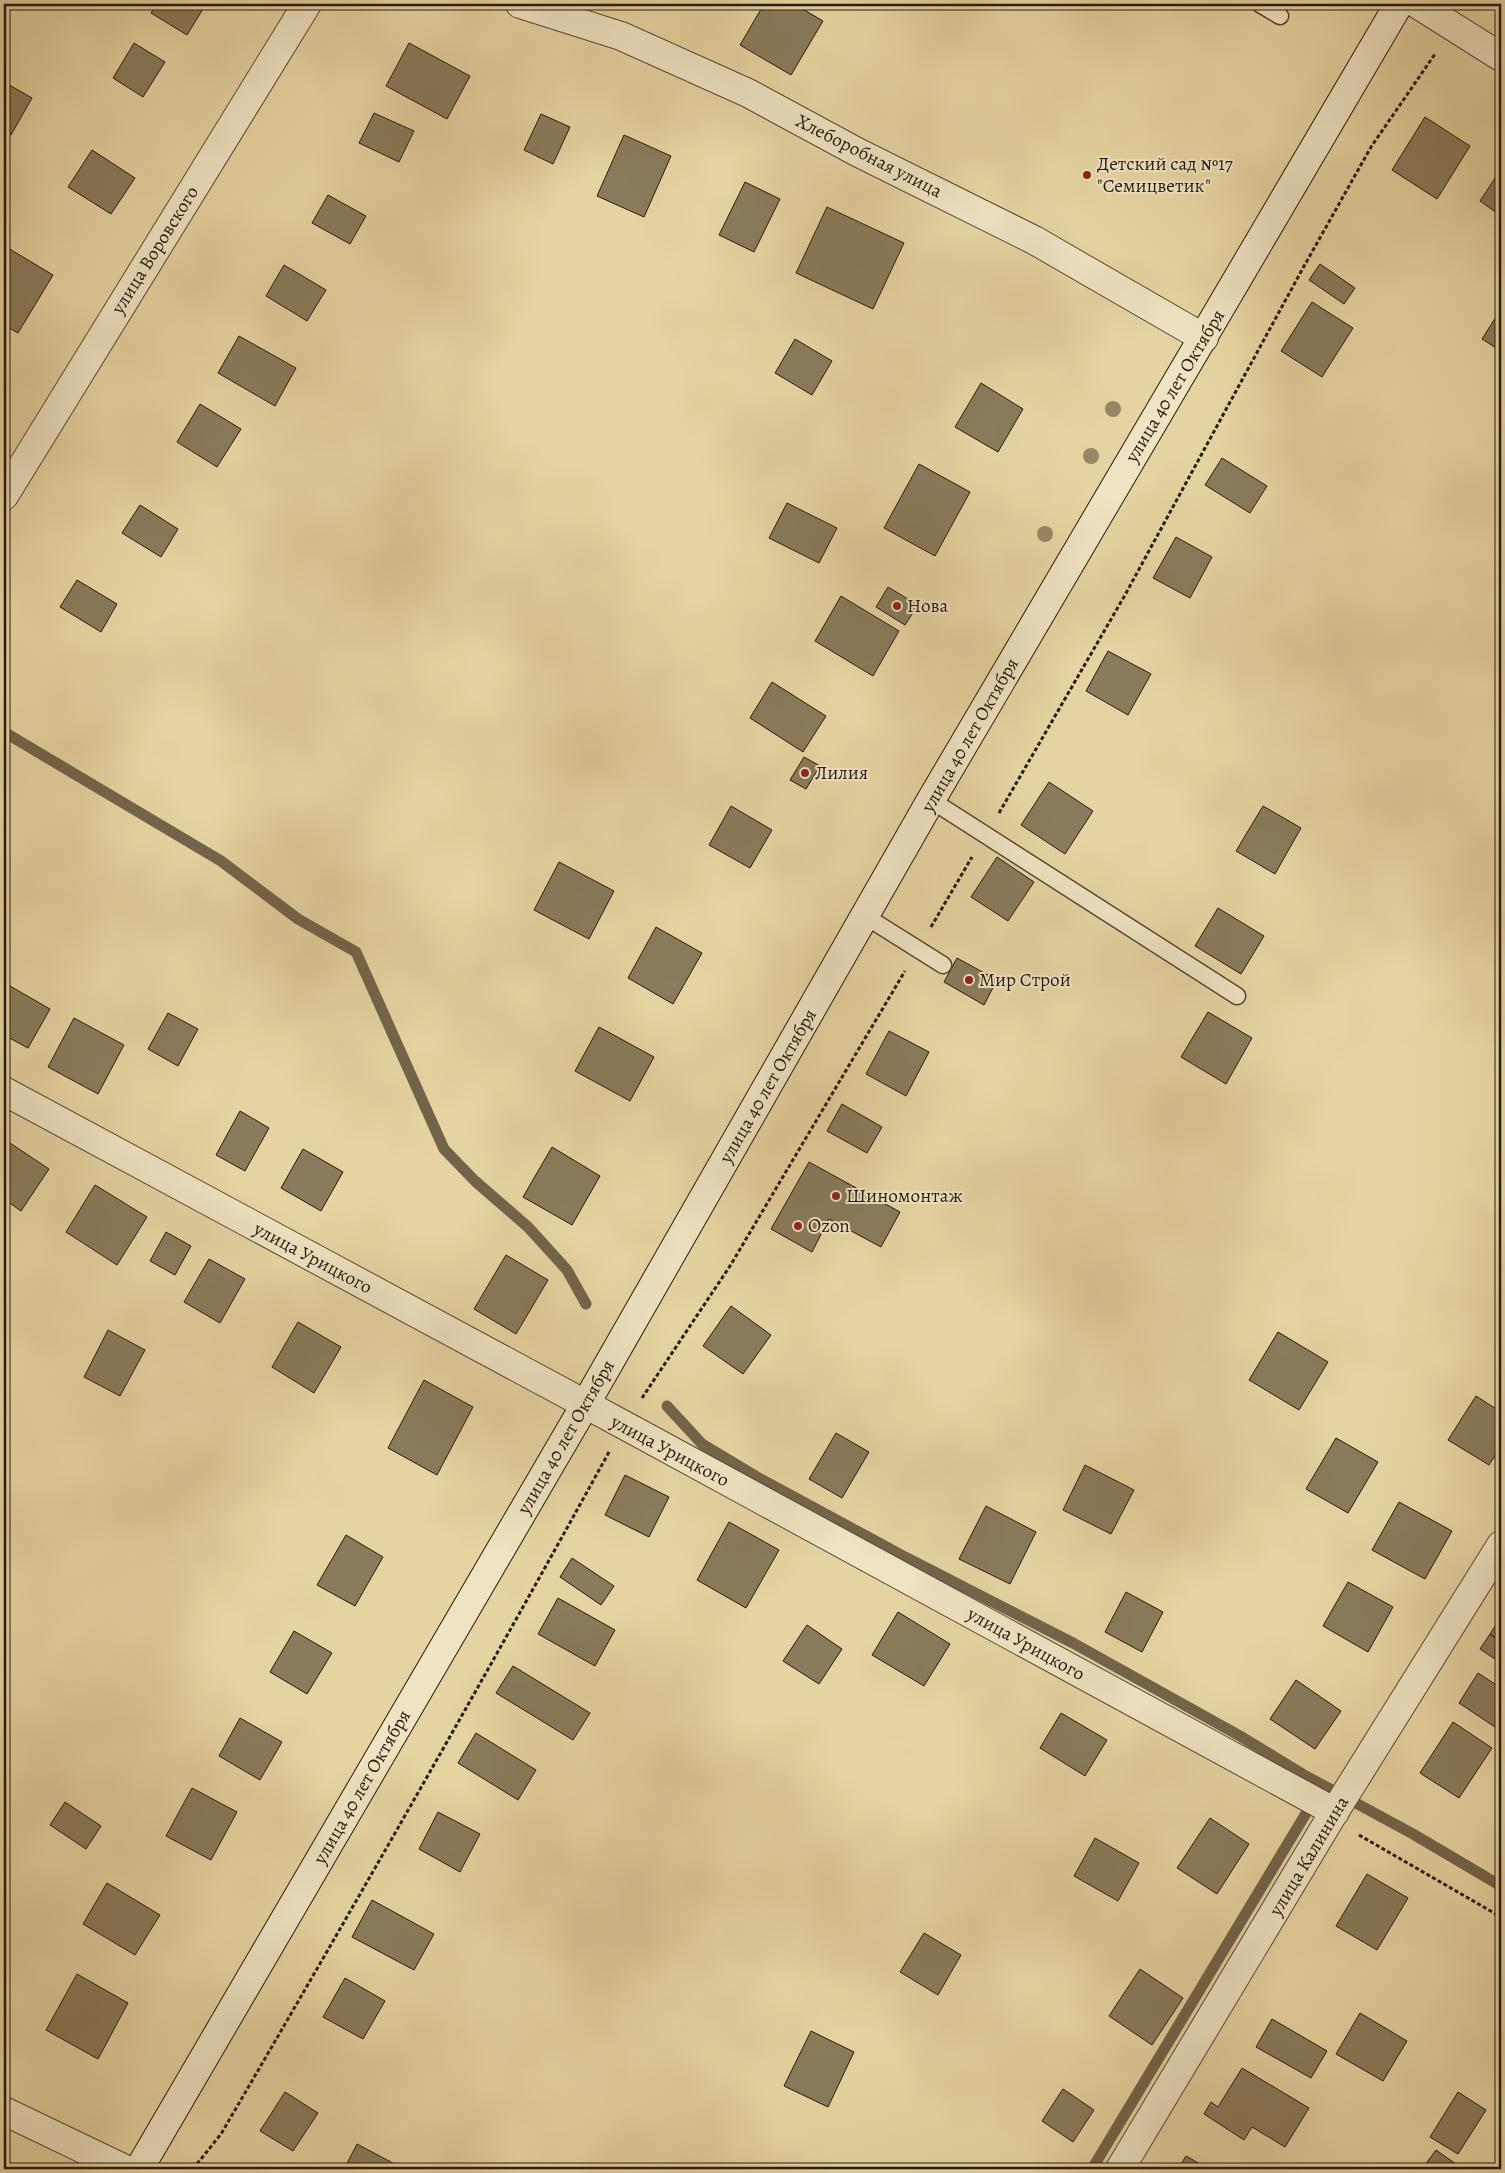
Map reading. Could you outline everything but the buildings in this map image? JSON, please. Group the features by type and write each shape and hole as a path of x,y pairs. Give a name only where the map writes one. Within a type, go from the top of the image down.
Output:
{"street":[{"name":"улица Воровского","path":"4,496 307,4"},
{"name":"Хлеборобная улица","path":"520,4 621,36 748,93 857,152 1034,240 1204,338"},
{"name":"улица 40 лет Октября","path":"139,2169 585,1405 931,800 1399,4"},
{"path":"1417,4 1501,57"},
{"name":"улица Урицкого","path":"4,1091 624,1425 1332,1816"},
{"name":"улица Калинина","path":"1120,2169 1332,1816 1501,1545"},
{"path":"4,2111 125,2169"}],"lane":[{"path":"1260,4 1280,16"},
{"path":"931,800 1237,996"},
{"path":"864,916 943,965"}],"path":[{"path":"193,2169 221,2134 364,1888 506,1639 624,1425 730,1266 986,834 1125,595 1298,277 1372,147 1437,51"},
{"path":"1332,1816 1501,1917"}],"waterway":[{"path":"4,732 221,861 298,919 356,952 444,1149 475,1181 528,1227 567,1270 586,1304"},
{"path":"667,1406 702,1444 757,1477 905,1557 1073,1643 1240,1736 1304,1775 1413,1834 1501,1886"},
{"path":"1092,2169 1314,1800"}],"place":[{"name":"Детский сад №17 \"Семицветик\"","path":"1087,175"},
{"name":"Нова","path":"897,606"},
{"name":"Лилия","path":"805,773"},
{"name":"Мир Строй","path":"969,980"},
{"name":"Шиномонтаж","path":"836,1196"},
{"name":"Ozon","path":"798,1226"}]}
